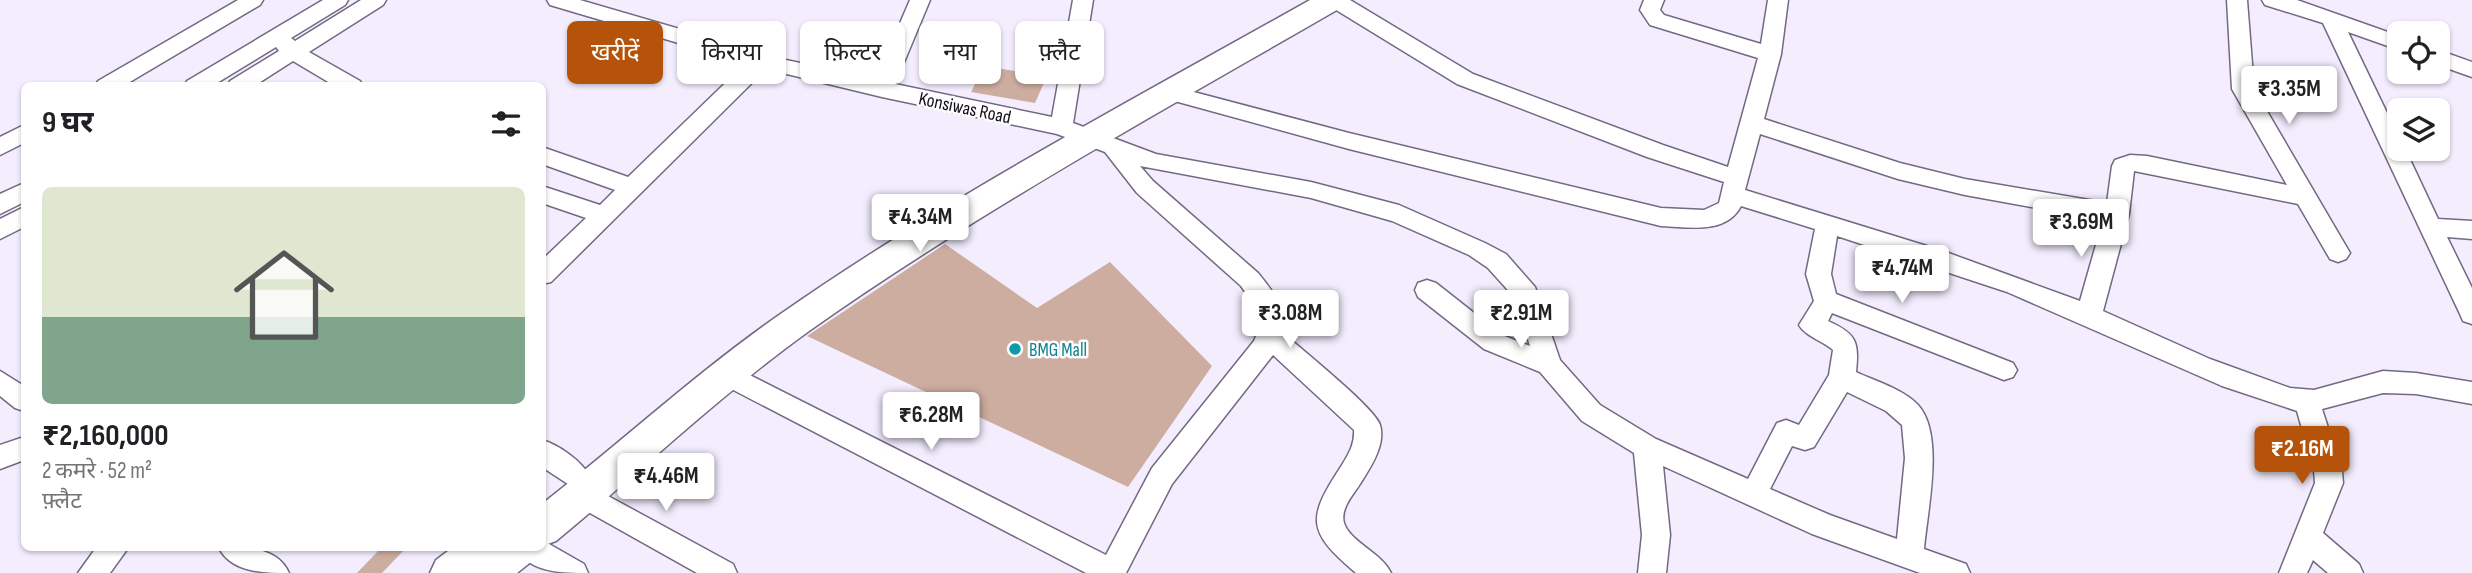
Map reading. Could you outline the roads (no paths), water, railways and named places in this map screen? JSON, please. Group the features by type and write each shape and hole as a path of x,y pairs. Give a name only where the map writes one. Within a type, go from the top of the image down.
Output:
{"main road":[{"path":"546,500 580,486 794,323 878,266 1294,0"},
{"path":"546,524 661,405 782,312 845,268 1084,135 1171,93 1333,0"},
{"path":"450,573 479,551"},
{"path":"485,573 514,551"}],"street":[{"path":"113,82 253,0"},
{"path":"242,82 338,0"},
{"path":"204,82 376,0"},
{"name":"Konsiwas Road","path":"557,0 677,36"},
{"path":"882,90 920,0"},
{"path":"727,375 1112,573 1131,531 1162,476 1264,348 1273,323 1270,309 1252,284 1204,236 1084,135 1083,0"},
{"path":"1333,0 1465,79 1655,151 1734,187 1828,224 1990,275 2245,383 2307,402 2383,382 2472,393"},
{"path":"1654,0 1650,10 1657,20 1770,54"},
{"path":"1171,93 1349,141 1661,217 1704,219 1717,216 1729,207 1770,54 1778,0"},
{"path":"2237,0 2243,89 2338,253"},
{"path":"2272,0 2296,3 2387,39"},
{"path":"2331,18 2472,314"},
{"path":"285,44 341,82"},
{"path":"2450,62 2472,70"},
{"name":"Konsiwas Road","path":"786,67 1084,135 1177,168 1311,190 1399,214 1477,249 1497,261 1526,294 1549,365"},
{"path":"546,271 737,84"},
{"path":"1751,123 1898,171 1965,187 2117,214"},
{"path":"0,147 21,135"},
{"path":"546,156 632,187"},
{"path":"2089,315 2117,214 2121,169 2130,163 2147,164 2306,197"},
{"path":"0,205 21,193"},
{"path":"546,195 604,215"},
{"path":"0,230 21,218"},
{"path":"1828,224 1817,281 1819,291 1827,300 2004,370"},
{"path":"2432,227 2472,230"},
{"path":"1427,290 1493,342 1549,365 1591,413 1647,447 1822,524 1951,572"},
{"path":"1754,494 1786,431 1805,439 1842,377 1846,347 1830,332 1812,325 1827,300"},
{"path":"1270,337 1367,425 1368,442 1329,517 1330,527 1377,573"},
{"path":"1842,377 1910,413 1916,425 1919,449 1909,556"},
{"path":"0,382 21,398"},
{"path":"2293,573 2309,539 2329,483 2328,471 2307,402"},
{"path":"1647,447 1656,535 1652,573"},
{"path":"0,457 21,449"},
{"path":"546,455 580,486 717,572"},
{"path":"2309,539 2349,573"},
{"path":"92,573 111,551"},
{"path":"238,551 275,573"},
{"path":"536,551 574,573"}],"place":[{"name":"BMG Mall","path":"1015,349"}]}
